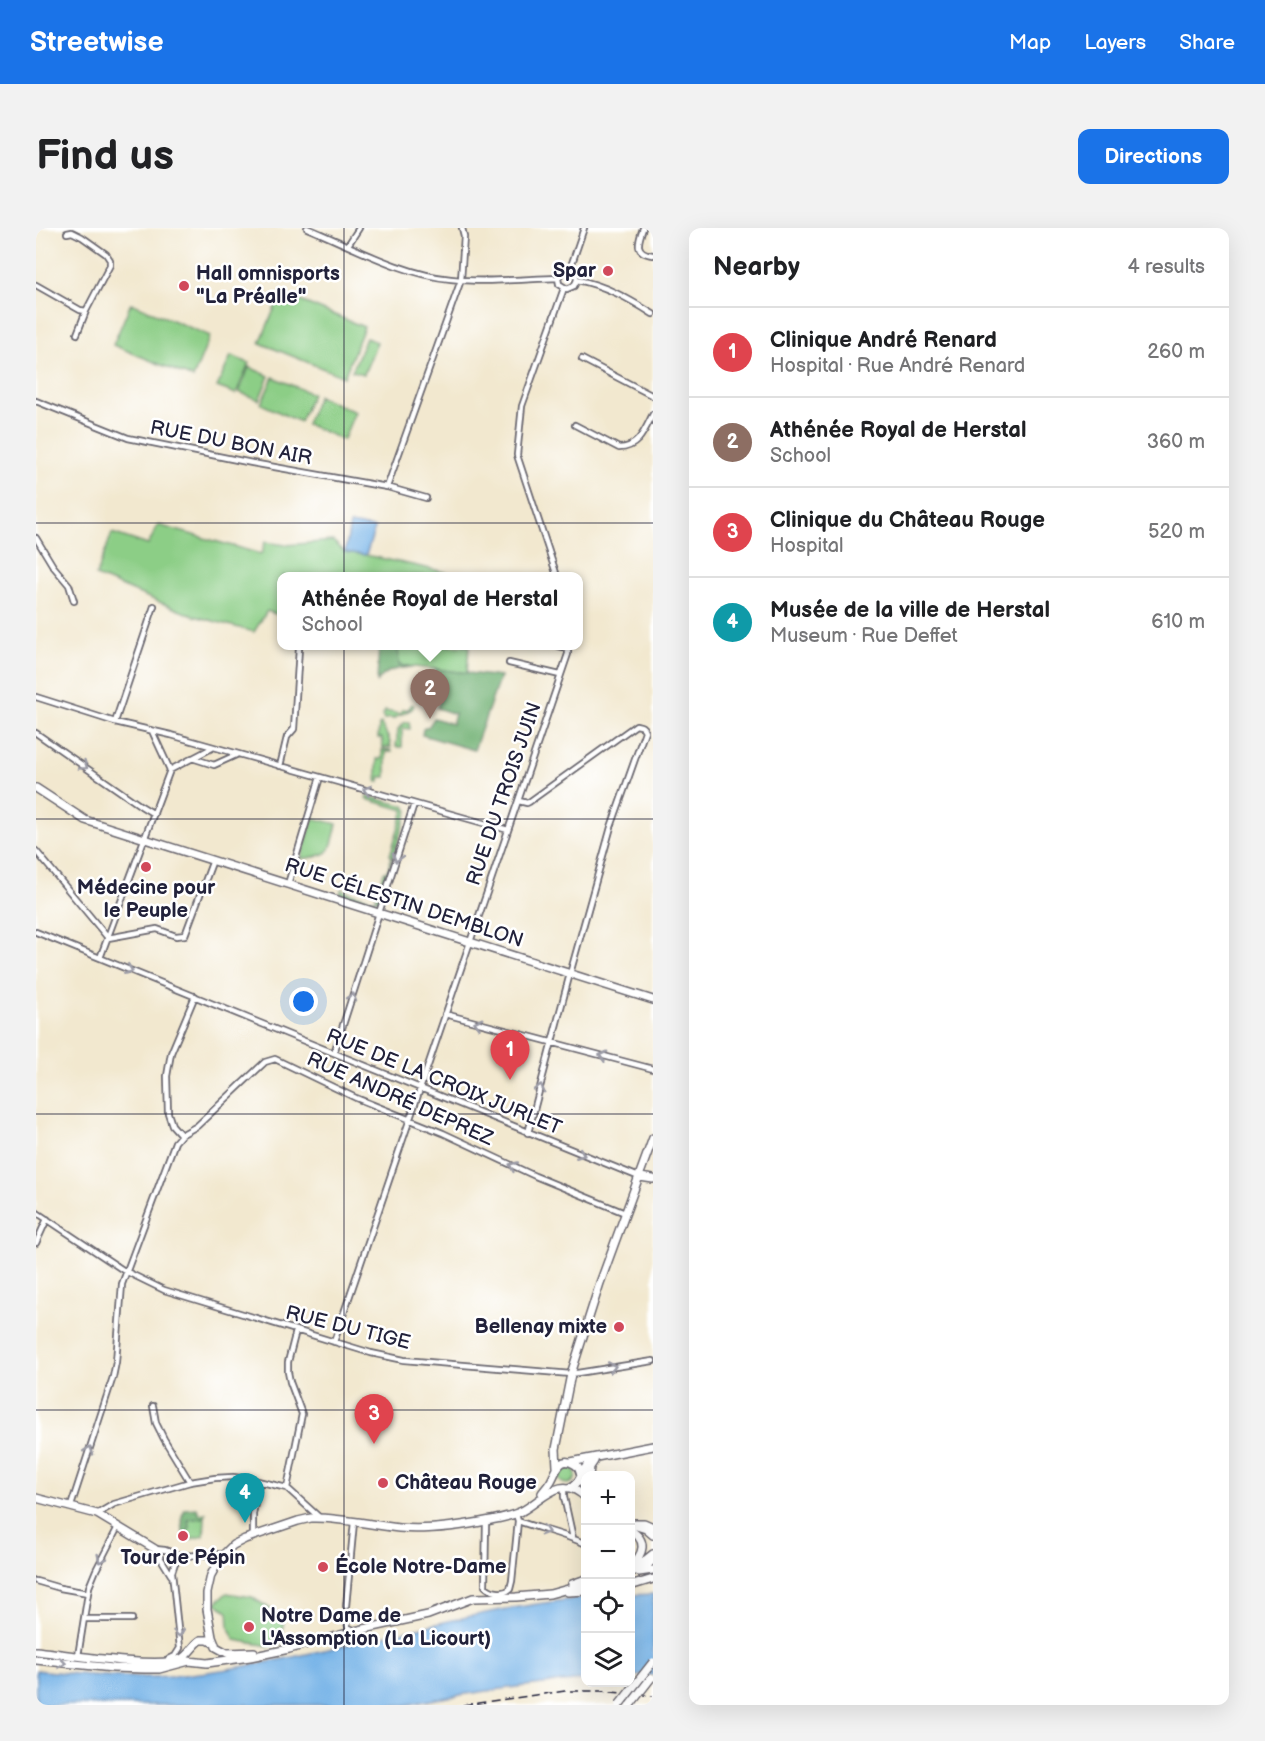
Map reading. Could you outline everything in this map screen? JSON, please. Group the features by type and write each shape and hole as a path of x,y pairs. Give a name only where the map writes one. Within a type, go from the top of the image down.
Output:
{"street":[{"path":"307,228 405,269 424,274 461,280 558,278"},
{"path":"348,245 359,228"},
{"path":"387,487 461,280 464,236 462,228"},
{"path":"570,270 584,228"},
{"path":"643,228 639,242 640,250 644,254 653,255"},
{"path":"67,233 72,232 82,237 106,254 110,260 110,265 86,311 77,334"},
{"path":"570,270 561,272 558,278 559,284 564,288 571,288 577,280"},
{"path":"570,270 576,275 577,280"},
{"path":"577,280 618,293 653,314"},
{"path":"36,285 80,310 86,311"},
{"path":"556,572 517,455 522,406 564,288"},
{"path":"582,359 653,396"},
{"name":"RUE DU BON AIR","path":"36,401 128,438 252,464 387,487 426,498"},
{"path":"575,425 619,448 627,448 637,442 653,414"},
{"path":"36,538 53,566 69,585 74,601"},
{"path":"115,722 154,606"},
{"path":"280,766 287,737 294,729 299,650"},
{"name":"RUE DU TROIS JUIN","path":"334,1342 507,830 519,801 568,650"},
{"path":"509,663 561,675"},
{"path":"36,697 115,722 507,830"},
{"path":"519,801 528,802 636,725 642,726 645,730 611,827 528,1133"},
{"path":"152,731 171,770"},
{"path":"36,733 154,814"},
{"path":"100,958 171,770 212,748"},
{"path":"192,758 214,765 236,755"},
{"path":"288,884 320,777"},
{"name":"RUE CÉLESTIN DEMBLON","path":"36,788 85,820 653,1000"},
{"path":"334,1053 414,804"},
{"path":"36,851 108,938"},
{"path":"108,938 157,929 176,936 185,935 213,860"},
{"name":"RUE DE LA CROIX JURLET","path":"36,932 640,1177"},
{"path":"71,1506 113,1377 122,1284 175,1142 181,1135 172,1125 168,1113 167,1076 171,1053 195,996"},
{"path":"445,1014 653,1069"},
{"name":"RUE ANDRÉ DEPREZ","path":"181,1135 197,1126 266,1062 275,1059 356,1098 443,1133 545,1180 625,1213"},
{"path":"532,1504 548,1486 557,1467 557,1446 571,1374 594,1301 653,1138"},
{"path":"640,1177 653,1179"},
{"name":"RUE DU TIGE","path":"36,1212 127,1272 164,1290 334,1342 404,1360 571,1374 653,1361"},
{"path":"36,1243 47,1219"},
{"path":"288,1488 302,1414 288,1372 288,1362 296,1330"},
{"path":"153,1406 156,1423 190,1482"},
{"path":"557,1446 562,1455 578,1467 581,1472"},
{"path":"557,1467 563,1462 653,1446"},
{"path":"587,1471 598,1456"},
{"path":"554,1475 557,1483 581,1495"},
{"path":"97,1514 114,1504 190,1482 233,1477 288,1488 320,1518"},
{"path":"211,1661 216,1655 207,1609 207,1593 211,1575 223,1554 236,1543 301,1520 320,1518 422,1529 517,1517 551,1490 577,1484 581,1479"},
{"path":"253,1536 253,1514 260,1482"},
{"path":"565,1488 564,1497 573,1538"},
{"path":"36,1498 97,1514 156,1549 182,1556 223,1554"},
{"path":"517,1517 538,1529 581,1542"},
{"path":"486,1521 484,1580 487,1588 507,1592 510,1589 517,1517"},
{"path":"346,1606 354,1522"},
{"path":"635,1523 653,1527"},
{"path":"633,1525 653,1535"},
{"path":"88,1665 81,1661 78,1652 88,1593 96,1570 118,1527"},
{"path":"635,1533 639,1536 643,1546 635,1562"},
{"path":"156,1549 172,1578"},
{"path":"635,1565 653,1554"},
{"path":"145,1661 171,1658 180,1648 172,1578 173,1567 182,1556"},
{"path":"635,1571 653,1560"},
{"path":"635,1572 653,1570"},
{"path":"635,1584 653,1579"},
{"path":"36,1581 88,1593"},
{"path":"547,1594 581,1581"},
{"path":"547,1594 581,1585"},
{"path":"312,1643 436,1613 473,1598 581,1591"},
{"path":"346,1616 348,1627 355,1631"},
{"path":"84,1619 132,1619"},
{"path":"36,1660 154,1669 189,1661 203,1663 250,1657 312,1643 348,1638 368,1633 382,1626"},
{"path":"36,1651 78,1652 162,1662 184,1657 198,1642 205,1639 227,1653 263,1653"},
{"path":"194,1646 194,1655 199,1661"},
{"path":"619,1705 653,1662"},
{"path":"630,1705 652,1677 645,1672"}],"green space":[{"path":"281,293 364,327 344,377 260,343"},
{"path":"131,303 210,336 193,378 113,345"},
{"path":"366,338 377,342 364,374 352,371"},
{"path":"231,356 249,363 236,394 217,387"},
{"path":"249,367 269,376 259,400 239,392"},
{"path":"273,377 312,394 300,422 261,404"},
{"path":"318,396 355,412 343,440 306,424"},
{"path":"158,525 261,554 265,542 286,545 333,541 345,552 445,572 277,572 277,615 267,611 254,632 191,615 96,576 112,533 148,545"},
{"path":"379,650 398,650 399,665 411,667 388,672 377,683"},
{"path":"398,650 469,650 467,673 398,665"},
{"path":"435,669 500,677 474,750 422,735 423,729 429,726 434,718 452,724 455,714 437,708 441,697 424,691 427,680 437,675"},
{"path":"411,704 414,705 412,709 393,719 384,720 382,715 385,711 400,714 402,710 409,709"},
{"path":"409,722 410,729 402,728 402,747 396,747 398,729 404,723"},
{"path":"381,724 391,747 383,748 382,738 378,738"},
{"path":"382,750 392,752 386,752 386,777 380,777 380,782 377,782 377,759 382,759"},
{"path":"367,796 405,806 408,811 379,900 375,899 384,872 387,872 404,810 366,799"},
{"path":"313,818 337,824 333,841 324,854 301,859"},
{"path":"342,888 344,891 374,900 372,904 340,894"},
{"path":"563,1466 571,1466 576,1471 574,1482 563,1484 558,1479 558,1471"},
{"path":"197,1508 199,1514 206,1513 205,1517 188,1520 190,1527 185,1535 182,1516 185,1509"},
{"path":"205,1517 204,1536 187,1540 186,1535 190,1527 188,1520"},
{"path":"227,1593 252,1597 284,1618 281,1644 269,1646 235,1640 230,1632 228,1613 215,1603"}],"water":[{"path":"350,524 375,528 366,555 345,552"},
{"path":"653,1594 653,1675 635,1676 635,1595"},
{"path":"581,1598 581,1680 495,1690 406,1705 36,1705 36,1670 127,1677 182,1675 283,1659 433,1624 534,1604"}],"railway":[{"path":"463,1705 565,1691 601,1691 653,1696"}],"place":[{"name":"Spar","path":"608,271"},
{"name":"Hall omnisports \"La Préalle\"","path":"184,286"},
{"name":"Athénée Royal de Herstal","path":"430,719"},
{"name":"Médecine pour le Peuple","path":"146,867"},
{"name":"Clinique André Renard","path":"510,1080"},
{"name":"Bellenay mixte","path":"619,1327"},
{"name":"Clinique du Château Rouge","path":"374,1444"},
{"name":"Château Rouge","path":"383,1483"},
{"name":"Musée de la ville de Herstal","path":"245,1523"},
{"name":"Tour de Pépin","path":"183,1536"},
{"name":"École Notre-Dame","path":"323,1567"},
{"name":"Notre Dame de L'Assomption (La Licourt)","path":"249,1627"}]}
